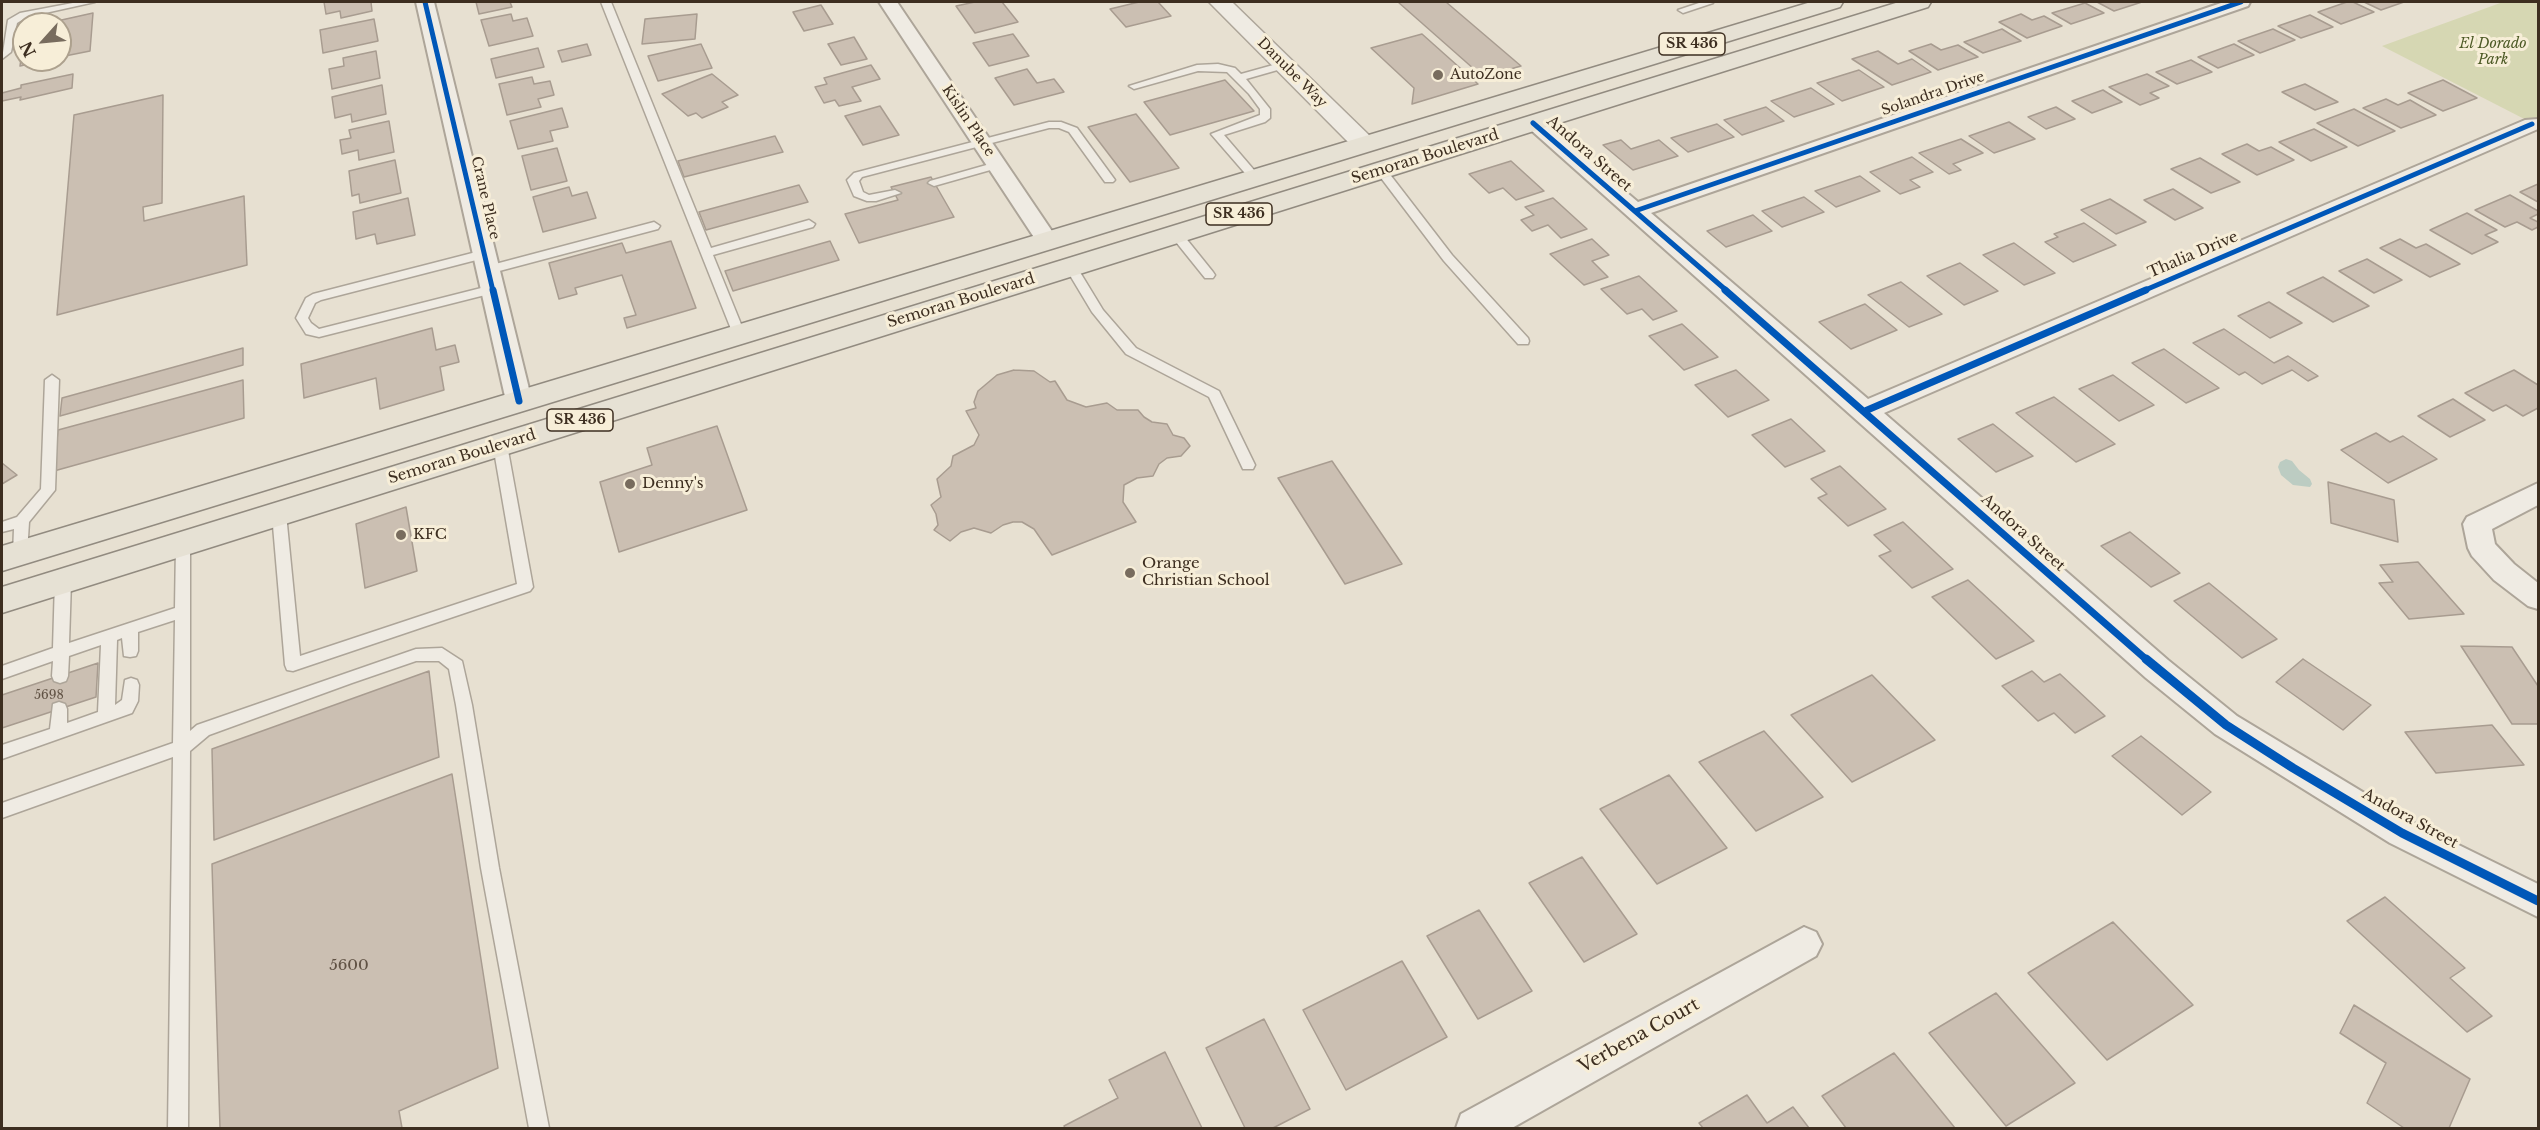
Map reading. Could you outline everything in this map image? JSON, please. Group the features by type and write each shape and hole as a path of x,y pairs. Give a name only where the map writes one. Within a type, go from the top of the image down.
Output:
{"main road":[{"name":"Semoran Boulevard","path":"11,557 1832,2"},
{"name":"Semoran Boulevard","path":"2,600 1920,2"},
{"path":"1381,170 1381,156 1389,144 1419,127"},
{"path":"1321,189 1348,172 1360,156 1364,144"}],"street":[{"name":"Crane Place","path":"425,2 519,401"},
{"name":"Kislin Place","path":"888,2 1047,240"},
{"name":"Danube Way","path":"1220,2 1364,144"},
{"name":"Solandra Drive","path":"1635,212 2241,2"},
{"name":"Andora Street","path":"1533,123 1865,411 2157,669 2226,725 2402,833 2538,901"},
{"name":"Thalia Drive","path":"1865,411 2532,124"},
{"path":"2538,493 2477,524 2482,548 2504,572 2538,597"},
{"name":"Verbena Court","path":"1475,1128 1804,944"}],"lane":[{"path":"2,56 6,52 12,22 24,15 90,2"},
{"path":"606,2 739,334"},
{"path":"1683,10 1708,3"},
{"path":"1239,78 1284,65"},
{"path":"1134,86 1197,68 1218,67 1231,70 1253,92 1265,109 1266,116 1261,120 1217,134 1254,177"},
{"path":"895,193 867,198 858,194 853,186 853,180 858,175 1049,125 1061,124 1073,130 1108,180"},
{"path":"934,183 997,165"},
{"path":"1381,170 1397,194 1448,258 1523,341"},
{"path":"707,253 810,224"},
{"path":"488,271 317,297 310,301 302,318 311,331 320,333 488,271 654,226"},
{"path":"1176,234 1209,275"},
{"path":"1071,267 1098,312 1131,351 1214,394 1248,465"},
{"path":"11,557 22,521 48,490 52,380"},
{"path":"279,514 293,665 525,587 501,445"},
{"path":"2,527 22,521"},
{"path":"177,1128 183,544"},
{"path":"60,676 63,581"},
{"path":"2,672 183,611"},
{"path":"130,629 130,651"},
{"path":"106,716 109,636"},
{"path":"2,810 182,747 203,730 416,655 442,654 456,666 464,705 491,878 539,1128"},
{"path":"2,752 126,708 130,701 131,685"},
{"path":"58,733 59,709"}],"green space":[{"name":"El Dorado Park","path":"2503,2 2538,2 2538,126 2382,46"}],"shaded area":[{"path":"2286,459 2292,461 2310,479 2312,484 2310,487 2293,485 2281,475 2278,467 2280,462"}],"building":[{"path":"324,2 371,2 372,11 341,18 340,11 326,14"},
{"path":"476,2 510,2 512,7 479,14"},
{"path":"975,2 1002,2 1018,22 975,33 956,6"},
{"path":"1139,2 1158,2 1171,16 1126,27 1110,9"},
{"path":"1398,2 1446,2 1521,66 1483,77"},
{"path":"2097,2 2142,2 2114,11"},
{"path":"2353,2 2374,12 2341,24 2318,12"},
{"path":"2364,2 2404,2 2381,10"},
{"path":"2085,3 2104,13 2071,24 2052,13"},
{"path":"821,5 833,24 804,31 793,12"},
{"path":"93,13 90,51 72,55 72,18"},
{"path":"511,14 513,21 527,18 533,36 489,46 481,20"},
{"path":"697,14 695,39 642,44 645,19"},
{"path":"2021,14 2032,20 2044,16 2062,26 2027,38 1999,22"},
{"path":"2310,15 2333,27 2301,38 2278,26"},
{"path":"374,19 378,41 323,53 320,30"},
{"path":"2002,29 2021,41 1983,53 1964,42"},
{"path":"2273,29 2295,40 2260,53 2238,41"},
{"path":"1013,34 1029,56 989,66 973,43"},
{"path":"1422,34 1478,84 1412,104 1414,88 1371,48"},
{"path":"854,37 867,59 841,65 828,44"},
{"path":"587,44 591,55 562,62 558,51"},
{"path":"701,44 712,68 658,81 648,56"},
{"path":"1931,44 1941,50 1958,45 1978,57 1938,70 1909,51"},
{"path":"2234,44 2254,55 2218,68 2198,57"},
{"path":"538,48 544,67 496,78 491,59"},
{"path":"376,51 380,78 332,89 329,69 344,66 343,58"},
{"path":"1878,51 1898,64 1912,59 1931,72 1892,85 1852,59"},
{"path":"2191,60 2212,72 2177,84 2156,72"},
{"path":"871,65 880,79 852,87 861,101 839,106 835,100 824,103 815,87 827,84 824,78"},
{"path":"1027,69 1037,83 1054,79 1064,92 1014,105 995,78"},
{"path":"1859,70 1884,87 1842,101 1817,83"},
{"path":"73,74 72,88 20,100 21,97 2,101 2,93 21,88 21,85"},
{"path":"712,74 738,95 722,102 728,107 702,118 696,113 688,116 662,94"},
{"path":"2147,74 2169,86 2150,93 2159,98 2140,105 2109,87"},
{"path":"532,77 534,84 550,81 554,95 538,99 541,107 507,115 499,84"},
{"path":"1225,80 1254,111 1170,135 1144,102"},
{"path":"2443,80 2477,98 2443,111 2408,93"},
{"path":"2305,84 2338,102 2315,110 2282,92"},
{"path":"382,85 386,114 352,122 351,114 335,118 332,97"},
{"path":"1811,88 1834,104 1794,117 1771,101"},
{"path":"2103,90 2122,102 2092,113 2072,101"},
{"path":"163,95 162,203 143,207 144,221 244,196 247,265 57,315 74,115"},
{"path":"2386,99 2398,105 2410,100 2436,115 2401,128 2363,108"},
{"path":"880,106 899,135 863,145 845,116"},
{"path":"1766,107 1784,121 1742,135 1724,120"},
{"path":"2056,107 2075,119 2046,129 2028,117"},
{"path":"562,108 568,127 550,131 553,141 518,149 510,121"},
{"path":"2354,109 2395,131 2358,146 2317,123"},
{"path":"1136,114 1179,168 1130,182 1088,127"},
{"path":"389,121 394,152 359,160 358,150 342,154 340,140 351,138 349,130"},
{"path":"2009,122 2035,139 1994,153 1969,136"},
{"path":"1717,124 1734,137 1688,152 1671,138"},
{"path":"2314,129 2347,147 2311,161 2279,142"},
{"path":"775,136 783,152 684,177 678,161"},
{"path":"1961,139 1983,153 1953,164 1961,170 1949,174 1919,153"},
{"path":"1621,140 1631,149 1659,140 1678,156 1633,170 1603,145"},
{"path":"2247,144 2259,151 2271,147 2294,160 2257,175 2222,154"},
{"path":"557,148 567,181 531,190 522,156"},
{"path":"1912,157 1933,172 1910,180 1920,187 1900,194 1870,172"},
{"path":"2200,158 2240,182 2211,193 2171,169"},
{"path":"395,160 401,193 360,203 359,194 352,196 349,171"},
{"path":"1511,161 1544,191 1516,200 1503,188 1489,193 1469,174"},
{"path":"1860,176 1880,191 1836,207 1815,191"},
{"path":"931,177 954,217 859,243 845,214 898,200 891,187"},
{"path":"2538,184 2538,202 2520,192"},
{"path":"799,185 808,202 706,230 699,212"},
{"path":"569,187 572,196 587,192 596,218 543,232 533,197"},
{"path":"2173,189 2203,208 2175,220 2144,200"},
{"path":"2510,195 2538,211 2538,214 2530,218 2538,222 2538,227 2532,230 2517,222 2505,227 2475,210"},
{"path":"1804,197 1824,212 1782,227 1762,211"},
{"path":"408,198 415,235 377,244 375,234 356,239 353,212"},
{"path":"1553,198 1587,229 1561,238 1548,225 1532,231 1521,220 1534,215 1525,207"},
{"path":"2110,199 2146,222 2116,234 2081,210"},
{"path":"2467,213 2497,230 2485,235 2498,242 2472,254 2430,230"},
{"path":"1753,215 1772,231 1726,247 1707,231"},
{"path":"2084,223 2116,245 2073,262 2045,242 2058,237 2054,234"},
{"path":"1592,239 1609,255 1592,261 1608,277 1584,285 1550,254"},
{"path":"2400,239 2416,248 2426,244 2460,264 2430,277 2380,248"},
{"path":"671,241 696,308 627,328 624,318 636,315 622,275 575,288 577,294 559,299 549,263 622,243 626,253"},
{"path":"830,241 839,260 733,291 725,271"},
{"path":"2014,243 2055,273 2024,285 1983,255"},
{"path":"2367,259 2402,280 2374,293 2339,271"},
{"path":"1960,263 1998,291 1964,305 1927,276"},
{"path":"1639,276 1677,311 1653,320 1642,309 1627,314 1601,289"},
{"path":"2323,277 2369,306 2333,322 2287,293"},
{"path":"1901,282 1942,314 1909,327 1868,295"},
{"path":"2269,302 2302,323 2270,338 2238,316"},
{"path":"1865,304 1897,330 1851,349 1819,322"},
{"path":"1682,324 1718,357 1684,370 1649,336"},
{"path":"432,328 436,350 455,345 459,362 440,367 444,390 380,409 376,378 304,398 301,364"},
{"path":"2224,329 2274,363 2288,356 2318,376 2308,381 2292,370 2262,384 2245,372 2239,375 2193,343"},
{"path":"243,348 243,365 60,416 62,398"},
{"path":"2164,349 2219,388 2186,403 2132,363"},
{"path":"1014,370 1034,371 1050,382 1055,381 1067,400 1086,407 1107,403 1117,410 1138,410 1152,422 1167,424 1173,435 1184,438 1190,446 1181,456 1167,458 1159,464 1153,476 1137,478 1124,485 1123,502 1136,522 1052,555 1034,529 1022,522 1003,525 991,533 974,528 961,532 950,541 934,530 938,525 931,505 941,497 937,479 951,466 953,456 974,445 979,435 966,411 976,408 974,402 978,391 997,375"},
{"path":"1736,370 1769,400 1728,417 1695,385"},
{"path":"2514,370 2538,385 2538,408 2523,416 2506,405 2493,411 2465,393"},
{"path":"2113,375 2154,405 2119,421 2079,389"},
{"path":"243,380 244,418 54,471 58,430"},
{"path":"2054,397 2115,444 2076,462 2016,413"},
{"path":"2453,399 2485,420 2450,437 2418,416"},
{"path":"1791,419 1825,451 1785,467 1752,435"},
{"path":"1993,424 2033,456 1996,472 1958,439"},
{"path":"717,426 747,510 619,552 600,482 652,465 647,448"},
{"path":"2376,433 2390,442 2403,436 2437,459 2388,483 2341,450"},
{"path":"1332,461 1402,564 1345,584 1278,478"},
{"path":"2,463 17,475 2,484"},
{"path":"1840,466 1886,509 1848,526 1818,498 1827,494 1811,479"},
{"path":"2328,482 2394,500 2398,542 2331,523"},
{"path":"406,507 417,571 365,588 356,524"},
{"path":"1903,522 1953,569 1912,588 1879,556 1891,551 1874,535"},
{"path":"2130,532 2180,573 2151,587 2101,546"},
{"path":"2418,562 2464,614 2409,619 2379,583 2393,582 2380,565"},
{"path":"1968,580 2034,641 1996,659 1932,597"},
{"path":"2209,583 2277,639 2242,658 2174,601"},
{"path":"2461,646 2512,647 2538,686 2538,724 2512,724"},
{"path":"2303,659 2371,705 2343,730 2276,682"},
{"path":"98,663 96,697 2,728 2,695"},
{"path":"429,671 439,757 214,840 212,749"},
{"path":"2032,671 2044,682 2060,674 2105,716 2075,733 2054,713 2038,721 2002,686"},
{"path":"1872,675 1935,740 1852,782 1791,715"},
{"path":"2492,725 2524,765 2436,773 2405,732"},
{"path":"1764,731 1823,797 1756,831 1699,762"},
{"path":"2141,736 2211,792 2182,815 2112,756"},
{"path":"452,774 498,1068 399,1111 402,1128 220,1128 212,864"},
{"path":"1669,775 1727,848 1657,884 1600,809"},
{"path":"1582,857 1637,934 1584,962 1529,883"},
{"path":"2385,897 2465,968 2450,978 2492,1016 2467,1032 2347,921"},
{"path":"1479,910 1532,991 1478,1019 1427,936"},
{"path":"2113,922 2193,1005 2107,1060 2028,973"},
{"path":"1402,961 1447,1037 1346,1090 1303,1010"},
{"path":"1996,993 2075,1083 2006,1126 1929,1033"},
{"path":"2354,1005 2470,1079 2449,1128 2404,1128 2367,1103 2386,1063 2340,1033"},
{"path":"1264,1019 1310,1109 1273,1128 1245,1128 1206,1048"},
{"path":"1165,1052 1202,1128 1065,1128 1064,1126 1118,1098 1109,1080"},
{"path":"1894,1053 1955,1128 1846,1128 1822,1096"},
{"path":"1747,1095 1767,1123 1793,1107 1809,1128 1703,1128 1699,1123"}],"cycle path":[{"path":"425,2 519,401"},
{"path":"1635,211 2241,2"},
{"path":"1533,123 1865,411 2157,669 2226,725 2402,833 2538,901"},
{"path":"1865,411 2532,124"}],"place":[{"name":"AutoZone","path":"1438,75"},
{"name":"Denny's","path":"630,484"},
{"name":"KFC","path":"401,535"},
{"name":"Orange Christian School","path":"1130,573"}]}
